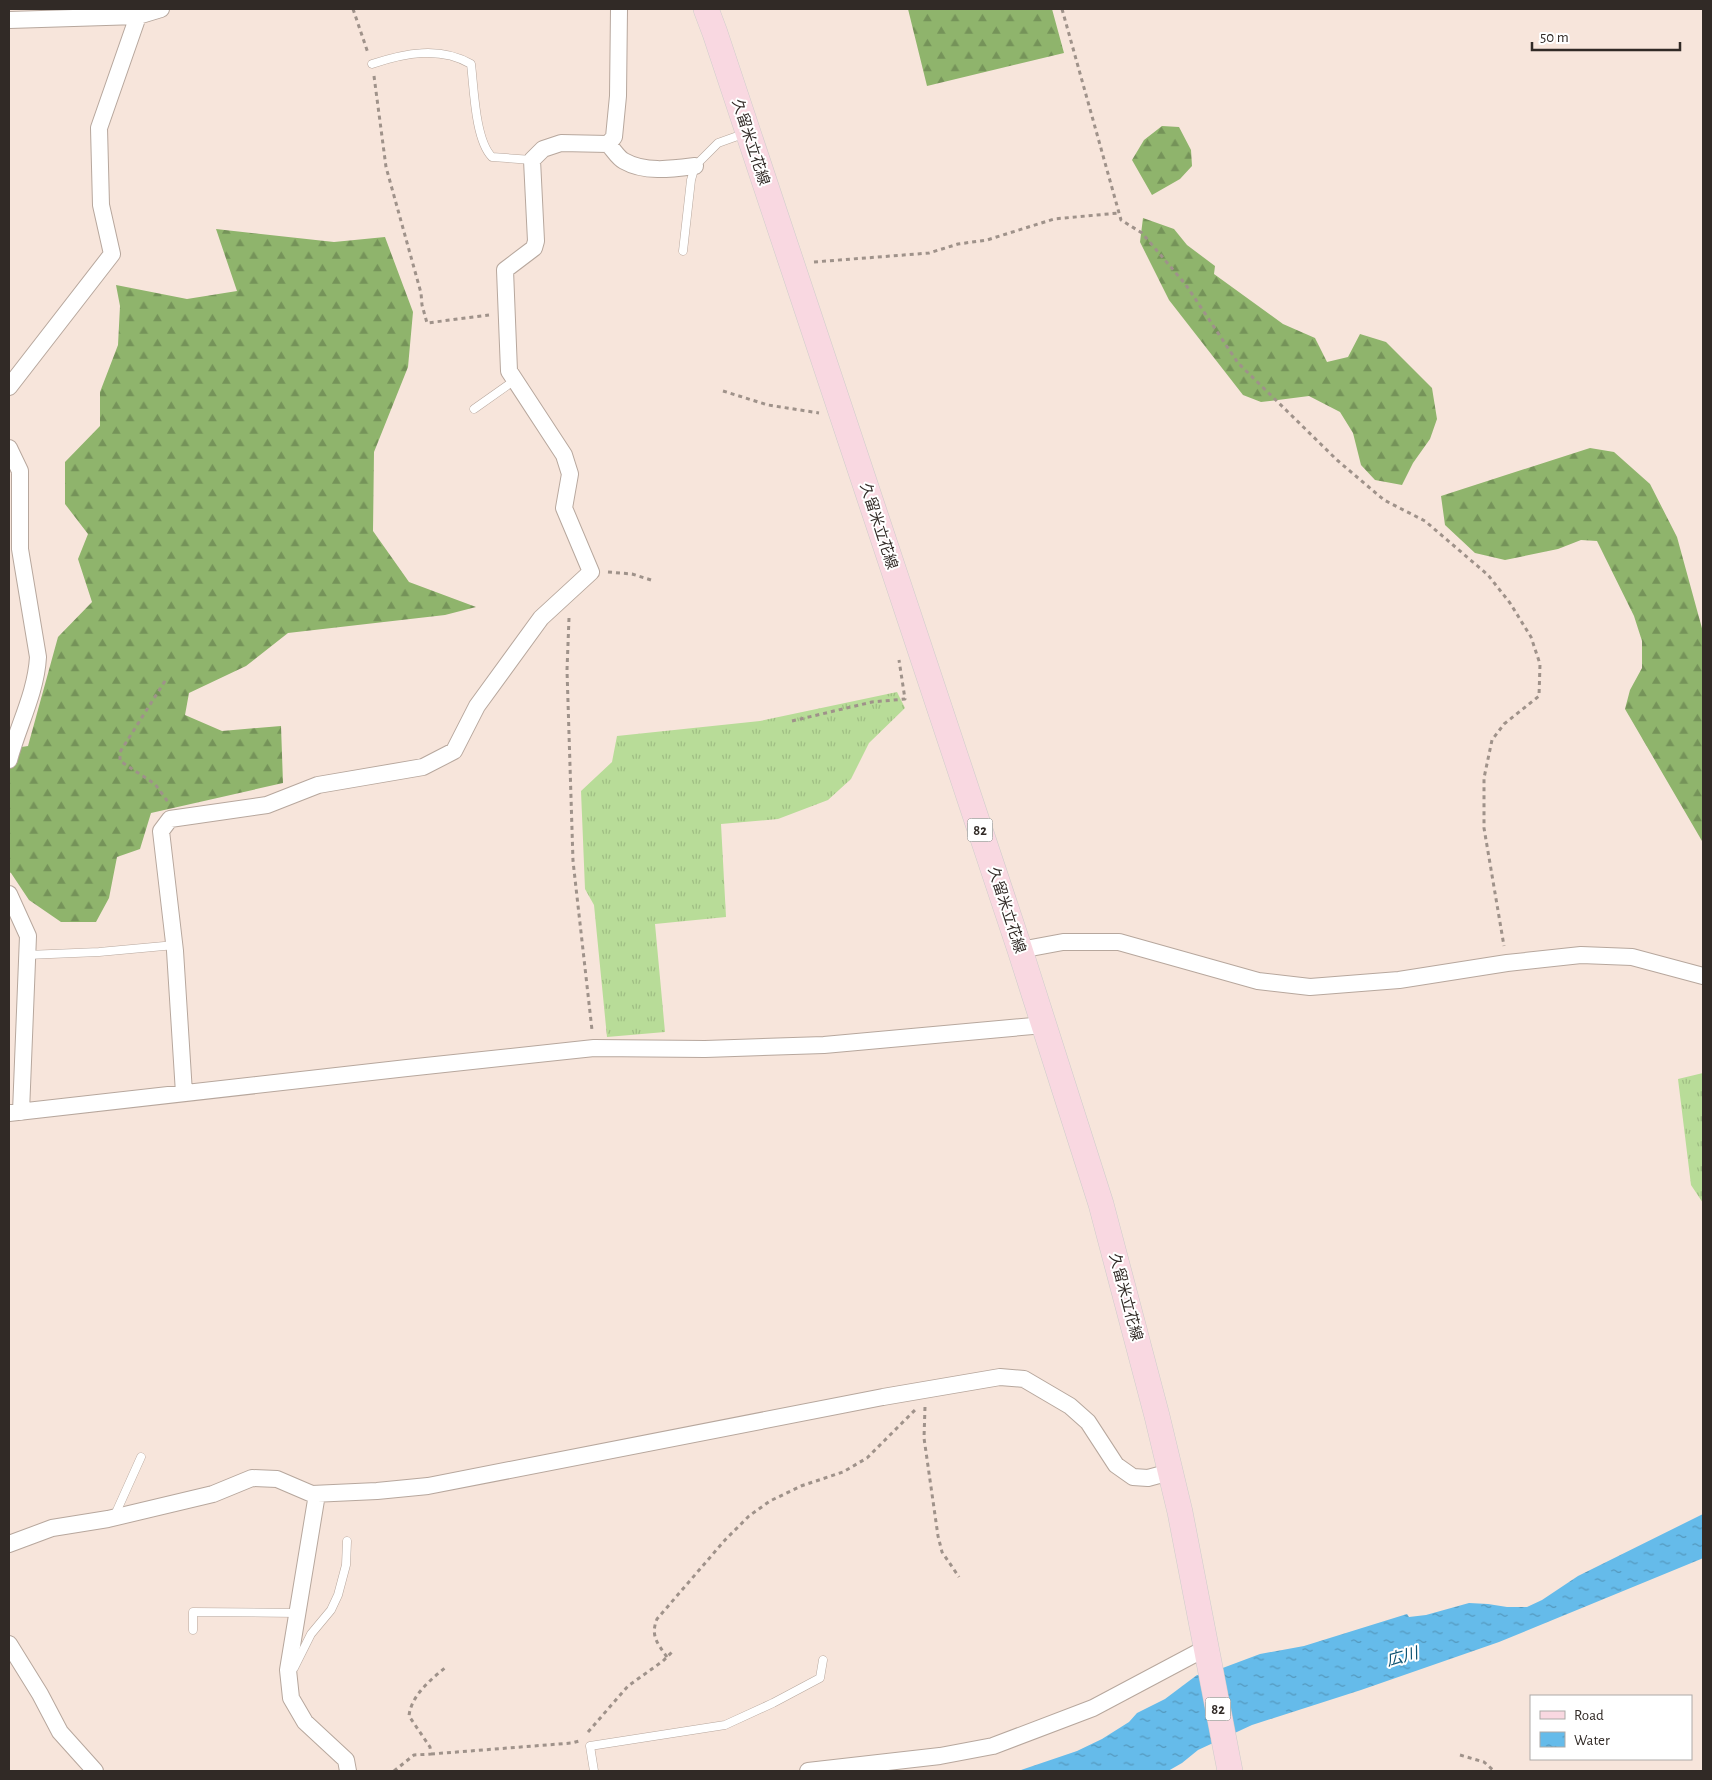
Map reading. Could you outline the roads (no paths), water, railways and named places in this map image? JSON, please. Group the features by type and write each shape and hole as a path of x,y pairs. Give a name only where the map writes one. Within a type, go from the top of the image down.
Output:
{"main road":[{"name":"久留米立花線","path":"706,9 1020,950 1101,1204 1180,1512 1228,1763"}],"street":[{"path":"9,20 138,16 160,9"},
{"path":"184,1093 175,945 162,831 170,819 267,805 318,784 423,767 454,751 477,706 541,618 591,572 564,508 570,474 564,455 509,371 505,270 534,248 536,241 532,160 543,149 561,144 608,144 614,138 618,96 619,9"},
{"path":"9,387 112,254 101,205 99,128 138,16"},
{"path":"608,144 623,161 648,168 673,169 695,166"},
{"path":"9,448 20,472 20,549 38,657 38,670 9,760"},
{"path":"9,894 28,936 15,1112 594,1048 705,1049 824,1045 1044,1025"},
{"path":"1020,950 1064,942 1120,942 1258,981 1310,987 1399,980 1507,963 1581,955 1632,957 1703,976"},
{"path":"9,1544 52,1528 114,1517 213,1494 252,1478 277,1479 312,1494 428,1486 883,1397 1000,1377 1024,1379 1070,1406 1088,1422 1116,1466 1133,1477 1148,1478 1170,1472"},
{"path":"317,1494 288,1670 291,1698 305,1722 346,1760 348,1771"},
{"path":"9,1644 40,1694 60,1732 94,1771"},
{"path":"808,1771 940,1756 993,1746 1093,1708 1207,1656"}],"lane":[{"path":"372,64 392,57 432,51 466,60 472,64 479,132 485,150 492,157 532,160"},
{"path":"683,250 691,180 695,166 718,143 748,132"},
{"path":"474,408 515,380"},
{"path":"27,955 99,952 175,945"},
{"path":"114,1517 141,1458"},
{"path":"289,1677 311,1634 331,1610 338,1595 346,1565 347,1541"},
{"path":"193,1630 193,1612 298,1613"},
{"path":"594,1771 590,1746 725,1725 774,1704 820,1678 823,1660"}],"water":[{"name":"広川","path":"1703,1514 1703,1558 1701,1559 1499,1642 1361,1690 1252,1725 1198,1750 1168,1771 1010,1771 1021,1770 1077,1751 1102,1739 1129,1722 1137,1713 1165,1699 1197,1675 1204,1675 1260,1654 1304,1646 1407,1614 1409,1617 1426,1615 1469,1603 1527,1607 1542,1600 1578,1576"}]}
